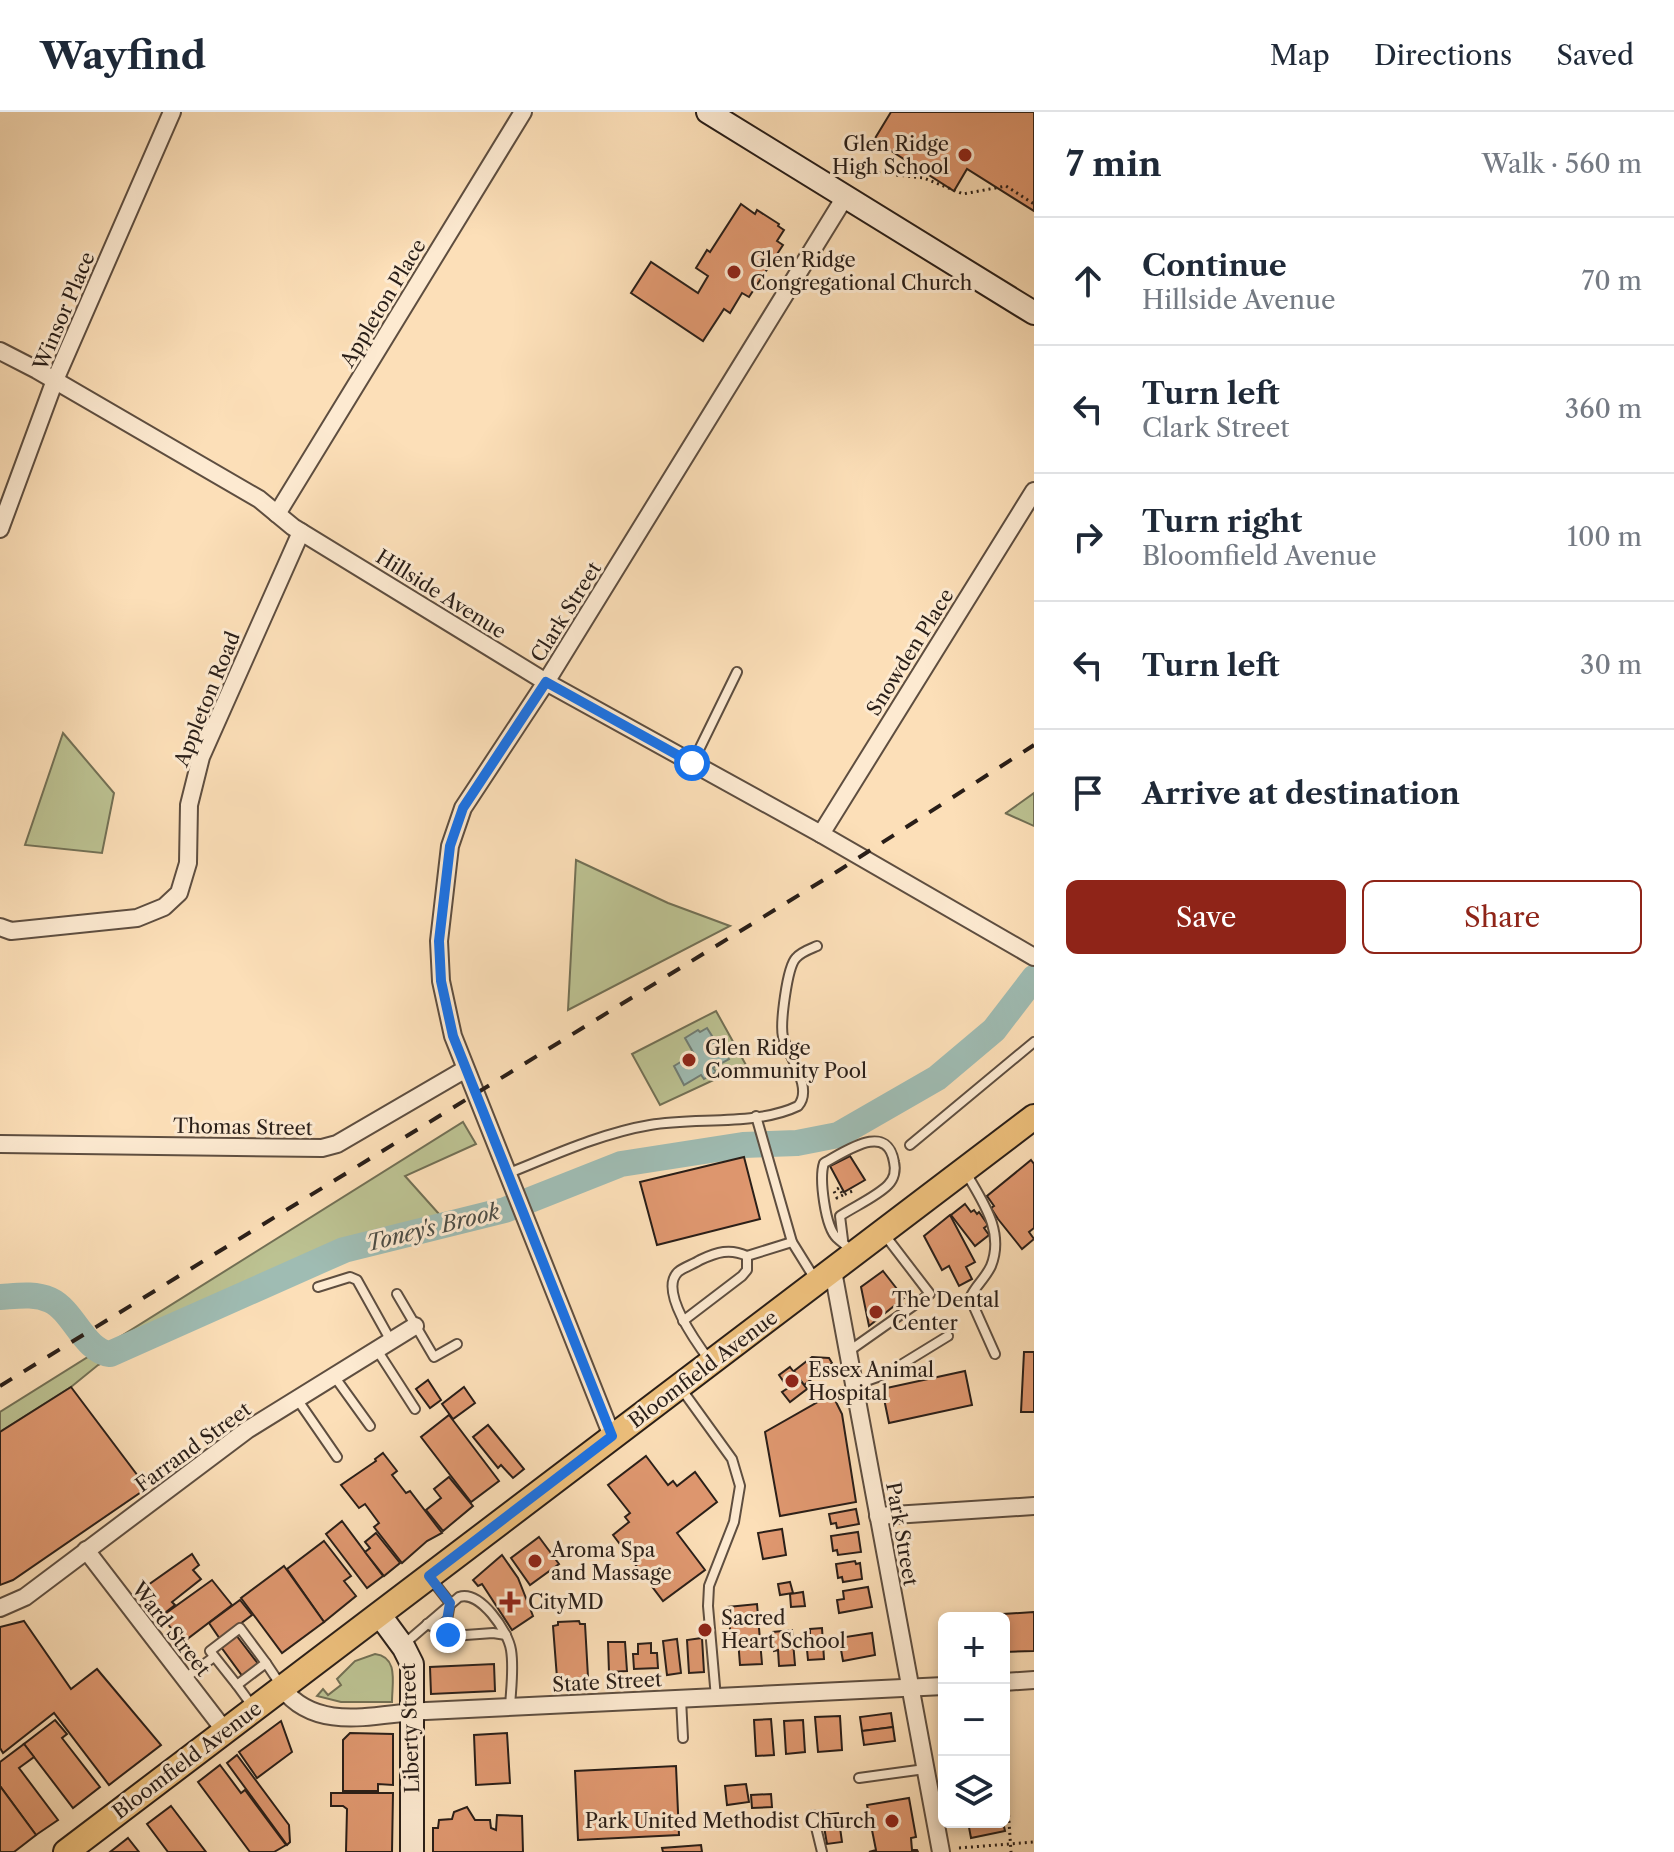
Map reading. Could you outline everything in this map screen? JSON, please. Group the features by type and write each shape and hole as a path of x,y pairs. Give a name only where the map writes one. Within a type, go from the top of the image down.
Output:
{"main road":[{"name":"Bloomfield Avenue","path":"66,1852 826,1277 849,1248 883,1233 1034,1117"}],"street":[{"name":"Winsor Place","path":"0,529 55,380 172,112"},
{"name":"Appleton Place","path":"277,514 523,112"},
{"path":"708,112 850,187 1034,313"},
{"name":"Clark Street","path":"612,1436 526,1214 464,1070 447,1009 439,960 440,921 450,846 463,808 546,682 850,187"},
{"name":"Hillside Avenue","path":"0,351 259,499 301,532 546,682 821,834 1034,957"},
{"name":"Snowden Place","path":"821,834 1034,491"},
{"name":"Appleton Road","path":"0,927 11,931 137,918 164,907 179,893 188,863 189,805 201,757 301,532"},
{"name":"Thomas Street","path":"0,1144 322,1148 337,1144 464,1070"},
{"name":"Park Street","path":"826,1277 848,1352 941,1852"},
{"name":"Farrand Street","path":"0,1608 25,1597 235,1439 415,1326"},
{"path":"878,1516 1034,1506"},
{"name":"Ward Street","path":"86,1550 225,1731"},
{"name":"Liberty Street","path":"379,1614 412,1664 412,1852"},
{"path":"1010,1682 1034,1680"},
{"name":"State Street","path":"282,1688 297,1705 329,1715 365,1719 413,1711 938,1687"}],"lane":[{"path":"692,763 737,672"},
{"path":"509,1173 633,1128 668,1122 756,1116 793,1109 803,1101 804,1088 784,1038 782,1023 791,965 802,953 817,946"},
{"path":"910,1145 1034,1042"},
{"path":"756,1116 792,1242 826,1277"},
{"path":"878,1140 886,1144 893,1154 894,1174 888,1185 840,1216 849,1248 832,1229 821,1181 824,1163 859,1144 878,1140"},
{"path":"964,1171 989,1212 994,1230 997,1250 983,1281 970,1298 995,1354"},
{"path":"848,1352 930,1294 883,1233"},
{"path":"711,1362 683,1321 673,1285 678,1272 727,1250 747,1256 792,1242"},
{"path":"683,1321 742,1276 747,1270 747,1256"},
{"path":"318,1287 350,1277 357,1280 391,1341"},
{"path":"397,1294 434,1357 457,1344"},
{"path":"854,1385 886,1374 948,1336"},
{"path":"376,1350 415,1409"},
{"path":"334,1376 370,1426"},
{"path":"679,1386 732,1459 740,1486 734,1522 709,1586 716,1698"},
{"path":"297,1399 337,1457"},
{"path":"429,1576 450,1603 445,1632"},
{"path":"402,1645 450,1603 463,1595 475,1598 506,1635 512,1653 510,1707"},
{"path":"427,1624 452,1636 506,1635"},
{"path":"255,1708 210,1651 240,1628 251,1648 266,1663 282,1688"},
{"path":"185,1679 214,1657"},
{"path":"223,1668 232,1661"},
{"path":"237,1685 266,1663"},
{"path":"681,1699 683,1738"},
{"path":"859,1778 925,1769"},
{"path":"813,1815 822,1852"}],"path":[{"path":"850,187 862,174 878,173 924,178 963,194 1006,186 1034,204"},
{"path":"841,1189 843,1195 855,1190"},
{"path":"1008,1828 1011,1852"},
{"path":"959,1848 1034,1842"}],"green space":[{"path":"63,733 114,793 102,853 25,845"},
{"path":"1034,793 1034,826 1005,813 1006,813"},
{"path":"576,860 668,903 730,926 568,1010"},
{"name":"Glen Ridge Community Pool","path":"716,1011 746,1065 660,1105 632,1054"},
{"path":"463,1122 476,1144 405,1176 439,1214 441,1231 354,1250 98,1365 71,1387 0,1432 0,1412"},
{"path":"375,1654 383,1656 391,1665 392,1702 341,1702 317,1696 323,1689 328,1695 341,1685 337,1679 355,1661"}],"water":[{"path":"707,1028 712,1036 705,1047 718,1040 729,1059 713,1068 716,1072 704,1079 701,1075 684,1085 674,1066 694,1054 685,1038"}],"building":[{"name":"Glen Ridge High School","path":"891,112 1034,112 1034,211 967,169 954,191 874,140"},
{"name":"Glen Ridge Congregational Church","path":"741,204 779,224 784,230 777,241 783,245 749,297 742,293 730,313 724,309 703,341 631,293 651,262 698,293 708,276 696,268"},
{"path":"850,1156 865,1180 844,1192 830,1166"},
{"path":"744,1157 760,1219 657,1245 640,1182"},
{"path":"1031,1160 1034,1164 1034,1228 1029,1232 1034,1239 1022,1249 998,1219 987,1196"},
{"path":"965,1204 971,1212 979,1212 988,1225 984,1228 989,1235 975,1246 951,1215"},
{"path":"950,1215 975,1262 966,1267 972,1279 959,1286 949,1266 942,1270 924,1236"},
{"name":"The Dental Center","path":"883,1271 904,1298 869,1326 861,1287"},
{"path":"1024,1352 1034,1352 1034,1412 1021,1412"},
{"path":"812,1357 829,1358 832,1363 804,1385 794,1371"},
{"name":"Essex Animal Hospital","path":"790,1367 807,1389 790,1402 782,1392 788,1388 779,1375"},
{"path":"965,1371 972,1405 889,1423 882,1389"},
{"path":"428,1380 441,1400 430,1408 416,1389"},
{"path":"71,1387 147,1488 13,1580 0,1585 0,1432"},
{"path":"464,1387 475,1403 453,1419 442,1404"},
{"path":"832,1394 842,1414 856,1502 780,1516 765,1432"},
{"path":"449,1415 499,1481 471,1502 421,1437"},
{"path":"488,1425 524,1469 513,1478 501,1465 498,1468 473,1437"},
{"path":"383,1453 397,1471 392,1475 406,1493 410,1491 442,1533 427,1541 402,1563 374,1527 379,1523 365,1504 359,1508 341,1485"},
{"name":"Sacred Heart School","path":"646,1456 668,1485 673,1481 677,1486 695,1472 717,1502 677,1533 705,1570 663,1601 613,1535 629,1522 625,1517 630,1513 608,1485"},
{"path":"449,1477 473,1506 443,1531 426,1510 441,1498 434,1489"},
{"path":"856,1509 859,1524 837,1528 836,1523 831,1524 829,1514"},
{"path":"342,1521 383,1576 367,1588 326,1534"},
{"path":"782,1529 786,1555 763,1559 758,1533"},
{"path":"858,1532 861,1552 838,1555 837,1550 833,1551 831,1536"},
{"path":"376,1533 400,1563 384,1576 365,1552 370,1548 365,1542"},
{"name":"Aroma Spa and Massage","path":"539,1537 559,1564 530,1585 511,1558"},
{"path":"324,1541 351,1576 344,1581 356,1596 324,1622 287,1569"},
{"path":"192,1554 199,1565 193,1570 201,1579 172,1602 175,1605 161,1616 141,1590"},
{"name":"CityMD","path":"502,1555 518,1578 533,1616 512,1630 482,1584 478,1586 473,1580"},
{"path":"855,1561 856,1564 860,1563 862,1579 843,1582 842,1577 838,1578 836,1564"},
{"path":"284,1566 324,1622 282,1653 241,1598"},
{"path":"212,1580 232,1605 182,1643 162,1616"},
{"path":"790,1582 793,1593 780,1595 778,1584"},
{"path":"868,1587 872,1607 839,1613 837,1600 844,1599 843,1591"},
{"path":"803,1592 805,1606 791,1607 790,1594"},
{"path":"240,1600 252,1615 220,1639 209,1623"},
{"path":"757,1604 762,1664 740,1665 738,1639 731,1640 728,1607"},
{"path":"1034,1612 1034,1651 1010,1652 1010,1614"},
{"path":"24,1621 71,1689 97,1669 161,1745 109,1785 54,1713 3,1753 0,1748 0,1627"},
{"path":"579,1621 585,1624 588,1677 582,1677 583,1684 561,1685 561,1678 557,1678 553,1626 558,1622"},
{"path":"822,1628 824,1659 808,1660 806,1639 810,1639 810,1629"},
{"path":"792,1630 795,1665 779,1666 773,1632"},
{"path":"872,1633 875,1655 843,1661 839,1638"},
{"path":"236,1635 259,1665 243,1677 221,1647"},
{"path":"702,1638 704,1672 689,1673 687,1640"},
{"path":"677,1639 681,1673 667,1675 663,1641"},
{"path":"608,1642 625,1642 627,1671 609,1672"},
{"path":"651,1643 651,1653 657,1653 658,1668 634,1669 633,1654 638,1654 638,1644"},
{"path":"494,1664 495,1691 431,1694 430,1667"},
{"path":"891,1713 893,1727 862,1731 860,1717"},
{"path":"840,1716 842,1750 818,1752 815,1717"},
{"path":"771,1719 774,1755 756,1756 754,1720"},
{"path":"55,1720 67,1734 62,1738 100,1787 73,1808 24,1744"},
{"path":"803,1720 805,1752 786,1754 784,1721"},
{"path":"281,1721 292,1752 257,1778 239,1752"},
{"path":"893,1727 895,1741 864,1745 862,1731"},
{"path":"350,1733 393,1734 393,1785 378,1784 378,1791 343,1791 343,1740"},
{"path":"507,1733 510,1783 476,1785 474,1735"},
{"path":"24,1744 34,1757 19,1768 58,1820 36,1835 0,1786 0,1762"},
{"path":"237,1755 289,1825 290,1842 287,1845 227,1763"},
{"path":"220,1765 241,1793 245,1790 286,1845 274,1852 250,1852 198,1782"},
{"path":"676,1766 679,1835 578,1840 575,1771"},
{"path":"746,1784 749,1802 727,1805 725,1786"},
{"path":"0,1786 36,1835 14,1852 0,1852"},
{"path":"331,1793 393,1793 392,1852 346,1852 347,1809 331,1806"},
{"path":"771,1794 772,1807 752,1808 751,1795"},
{"name":"Park United Methodist Church","path":"909,1798 916,1837 911,1838 912,1850 918,1852 869,1852 876,1850 867,1805"},
{"path":"171,1806 206,1852 168,1852 147,1824"},
{"path":"467,1807 475,1820 490,1820 491,1828 496,1830 497,1815 522,1816 523,1852 433,1852 433,1828 438,1828 439,1820 452,1819 454,1812"},
{"path":"838,1813 842,1842 827,1844 822,1815"},
{"path":"969,1828 1004,1828 1005,1831 971,1838"},
{"path":"128,1838 139,1852 110,1852"},
{"path":"701,1845 702,1852 663,1852 662,1848"}],"waterway":[{"name":"Toney's Brook","path":"0,1297 32,1296 50,1300 66,1313 93,1346 110,1354 344,1250 505,1210 621,1164 743,1145 797,1143 838,1135 937,1078 994,1030 1034,978"}],"railway":[{"path":"0,1386 838,871 1034,745"}],"place":[{"name":"Glen Ridge High School","path":"965,155"},
{"name":"Glen Ridge Congregational Church","path":"734,272"},
{"name":"Glen Ridge Community Pool","path":"689,1060"},
{"name":"The Dental Center","path":"876,1312"},
{"name":"Essex Animal Hospital","path":"792,1381"},
{"name":"Aroma Spa and Massage","path":"535,1561"},
{"name":"CityMD","path":"510,1602"},
{"name":"Sacred Heart School","path":"705,1630"},
{"name":"Park United Methodist Church","path":"892,1821"}],"route":[{"path":"448,1635 445,1632 450,1603 429,1576 612,1436 453,1036 439,960 440,921 450,846 463,808 546,682 692,763"}]}
